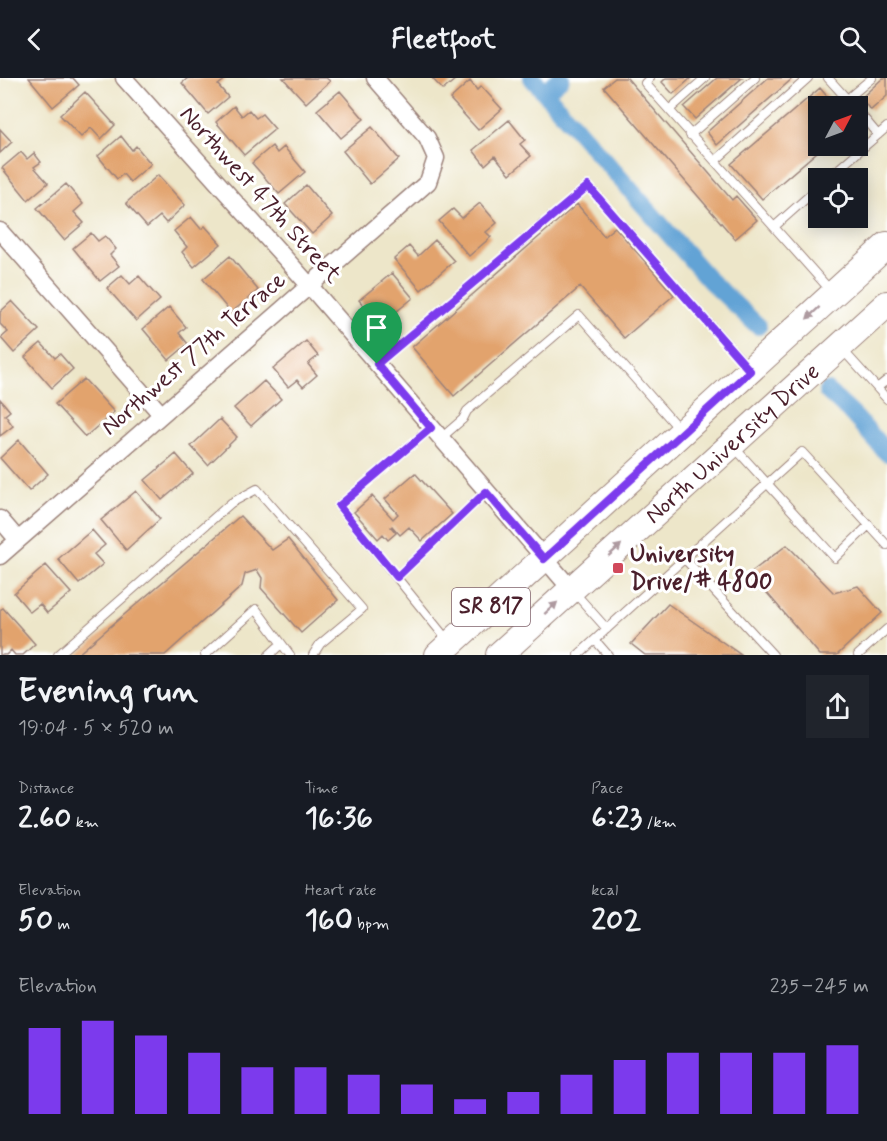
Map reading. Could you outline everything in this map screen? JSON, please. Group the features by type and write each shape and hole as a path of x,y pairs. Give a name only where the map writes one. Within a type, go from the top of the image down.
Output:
{"main road":[{"name":"North University Drive","path":"444,649 887,245"},
{"name":"North University Drive","path":"499,655 887,304"}],"street":[{"name":"Northwest 47th Street","path":"124,78 309,285 571,589"},
{"name":"Northwest 77th Terrace","path":"0,555 428,182 436,158 427,138 375,78"},
{"path":"0,231 161,414"},
{"path":"0,519 18,540"}],"lane":[{"path":"650,78 645,82 833,294"},
{"path":"669,110 705,78"},
{"path":"690,135 755,78"},
{"path":"715,161 808,78"},
{"path":"828,78 844,96"},
{"path":"856,96 872,78"},
{"path":"868,123 878,135"},
{"path":"840,168 887,127"},
{"path":"377,364 588,186 750,371"},
{"path":"774,226 808,197"},
{"path":"444,649 397,577 339,506 436,434 463,419 467,411 579,315 682,433"},
{"path":"840,347 887,399"},
{"path":"878,388 887,380"},
{"path":"731,445 835,558 869,525"},
{"path":"578,655 802,452 887,545"},
{"path":"58,655 231,503 257,489 362,609 320,644 313,655"},
{"path":"397,577 486,492"},
{"path":"684,558 773,655"},
{"path":"571,589 607,629"},
{"path":"205,655 256,609 290,655"},
{"path":"858,655 887,629"},
{"path":"594,640 608,655"},
{"path":"269,655 281,644"}],"building":[{"path":"29,78 73,78 79,85 53,107"},
{"path":"188,78 227,78 218,85 228,97 208,114 182,83"},
{"path":"283,78 326,78 330,81 306,103"},
{"path":"432,78 457,78 443,90"},
{"path":"615,78 627,78 732,200 736,196 757,220 735,239 604,87"},
{"path":"666,78 691,78 673,94 662,82"},
{"path":"717,78 742,78 695,119 684,107"},
{"path":"768,78 793,78 717,145 707,132"},
{"path":"883,78 887,78 887,96 871,110 868,107 868,96 863,96"},
{"path":"470,81 477,90 481,86 502,109 478,130 450,99"},
{"path":"820,88 827,96 811,96"},
{"path":"340,91 364,119 341,138 317,110"},
{"path":"85,92 115,125 101,139 91,128 81,137 60,115"},
{"path":"808,98 808,156 812,156 762,199 731,164"},
{"path":"234,106 242,116 249,110 256,118 262,114 275,129 244,155 216,122"},
{"path":"509,120 525,140 520,144 531,156 510,174 495,156 485,165 473,150"},
{"path":"372,127 399,159 370,184 343,151"},
{"path":"0,129 12,142 0,153"},
{"path":"121,136 132,150 136,146 151,164 130,182 123,174 117,179 98,156"},
{"path":"272,146 277,153 284,147 305,172 279,194 252,163"},
{"path":"21,152 27,159 34,153 41,162 34,167 48,183 28,200 2,168"},
{"path":"158,175 185,205 166,223 160,216 147,227 126,203"},
{"path":"66,184 83,204 74,212 84,223 64,240 37,208"},
{"path":"306,185 332,216 312,234 285,204"},
{"path":"480,203 497,223 486,232 491,237 469,256 439,221 453,209 462,218"},
{"path":"577,204 604,236 615,227 674,295 624,338 580,287 454,396 412,347"},
{"path":"191,217 201,229 205,226 221,244 194,267 182,252 187,247 174,231"},
{"path":"91,233 98,241 105,236 116,249 110,255 119,266 100,281 73,248"},
{"path":"435,240 454,261 421,290 394,259 409,246 418,256"},
{"path":"230,256 258,290 231,313 203,279"},
{"path":"392,273 413,298 380,325 359,300"},
{"path":"122,275 130,284 139,276 160,300 136,321 107,288"},
{"path":"12,301 39,330 14,353 1,338 8,332 0,324 0,312"},
{"path":"169,307 186,327 179,333 188,344 169,360 143,329"},
{"path":"306,341 318,356 308,364 317,375 303,387 297,380 288,387 273,369"},
{"path":"41,343 55,358 60,354 73,369 52,388 25,357"},
{"path":"84,379 114,412 85,437 55,404"},
{"path":"264,381 281,399 251,426 234,408"},
{"path":"0,399 10,411 5,415 13,426 0,436"},
{"path":"220,419 237,437 208,465 191,446"},
{"path":"19,440 48,474 29,491 0,458"},
{"path":"176,454 193,474 162,500 145,480"},
{"path":"415,473 452,514 422,541 409,527 400,535 392,526 396,533 388,540 383,534 378,539 354,512 372,496 393,519 398,514 385,499"},
{"path":"136,491 160,519 126,550 101,520"},
{"path":"240,516 272,550 288,539 338,600 301,633 261,588 262,578 257,570 245,574 242,586 165,655 77,655"},
{"path":"92,530 105,545 94,554 103,564 79,584 58,559"},
{"path":"787,545 834,593 858,586 882,613 837,655 820,655 750,573"},
{"path":"46,565 71,593 47,613 40,604 30,612 14,593"},
{"path":"668,604 741,655 645,655 631,644"},
{"path":"3,608 35,644 23,655 15,655 11,650 6,655 0,655 0,610"}],"waterway":[{"path":"532,78 711,282 758,326"},
{"path":"545,92 561,78"},
{"path":"827,391 853,415 887,453"}],"place":[{"name":"University Drive/# 4800","path":"618,568"}],"route":[{"path":"588,186 750,371 544,559 486,492 397,577 339,506 431,428 377,364 588,186"}]}
